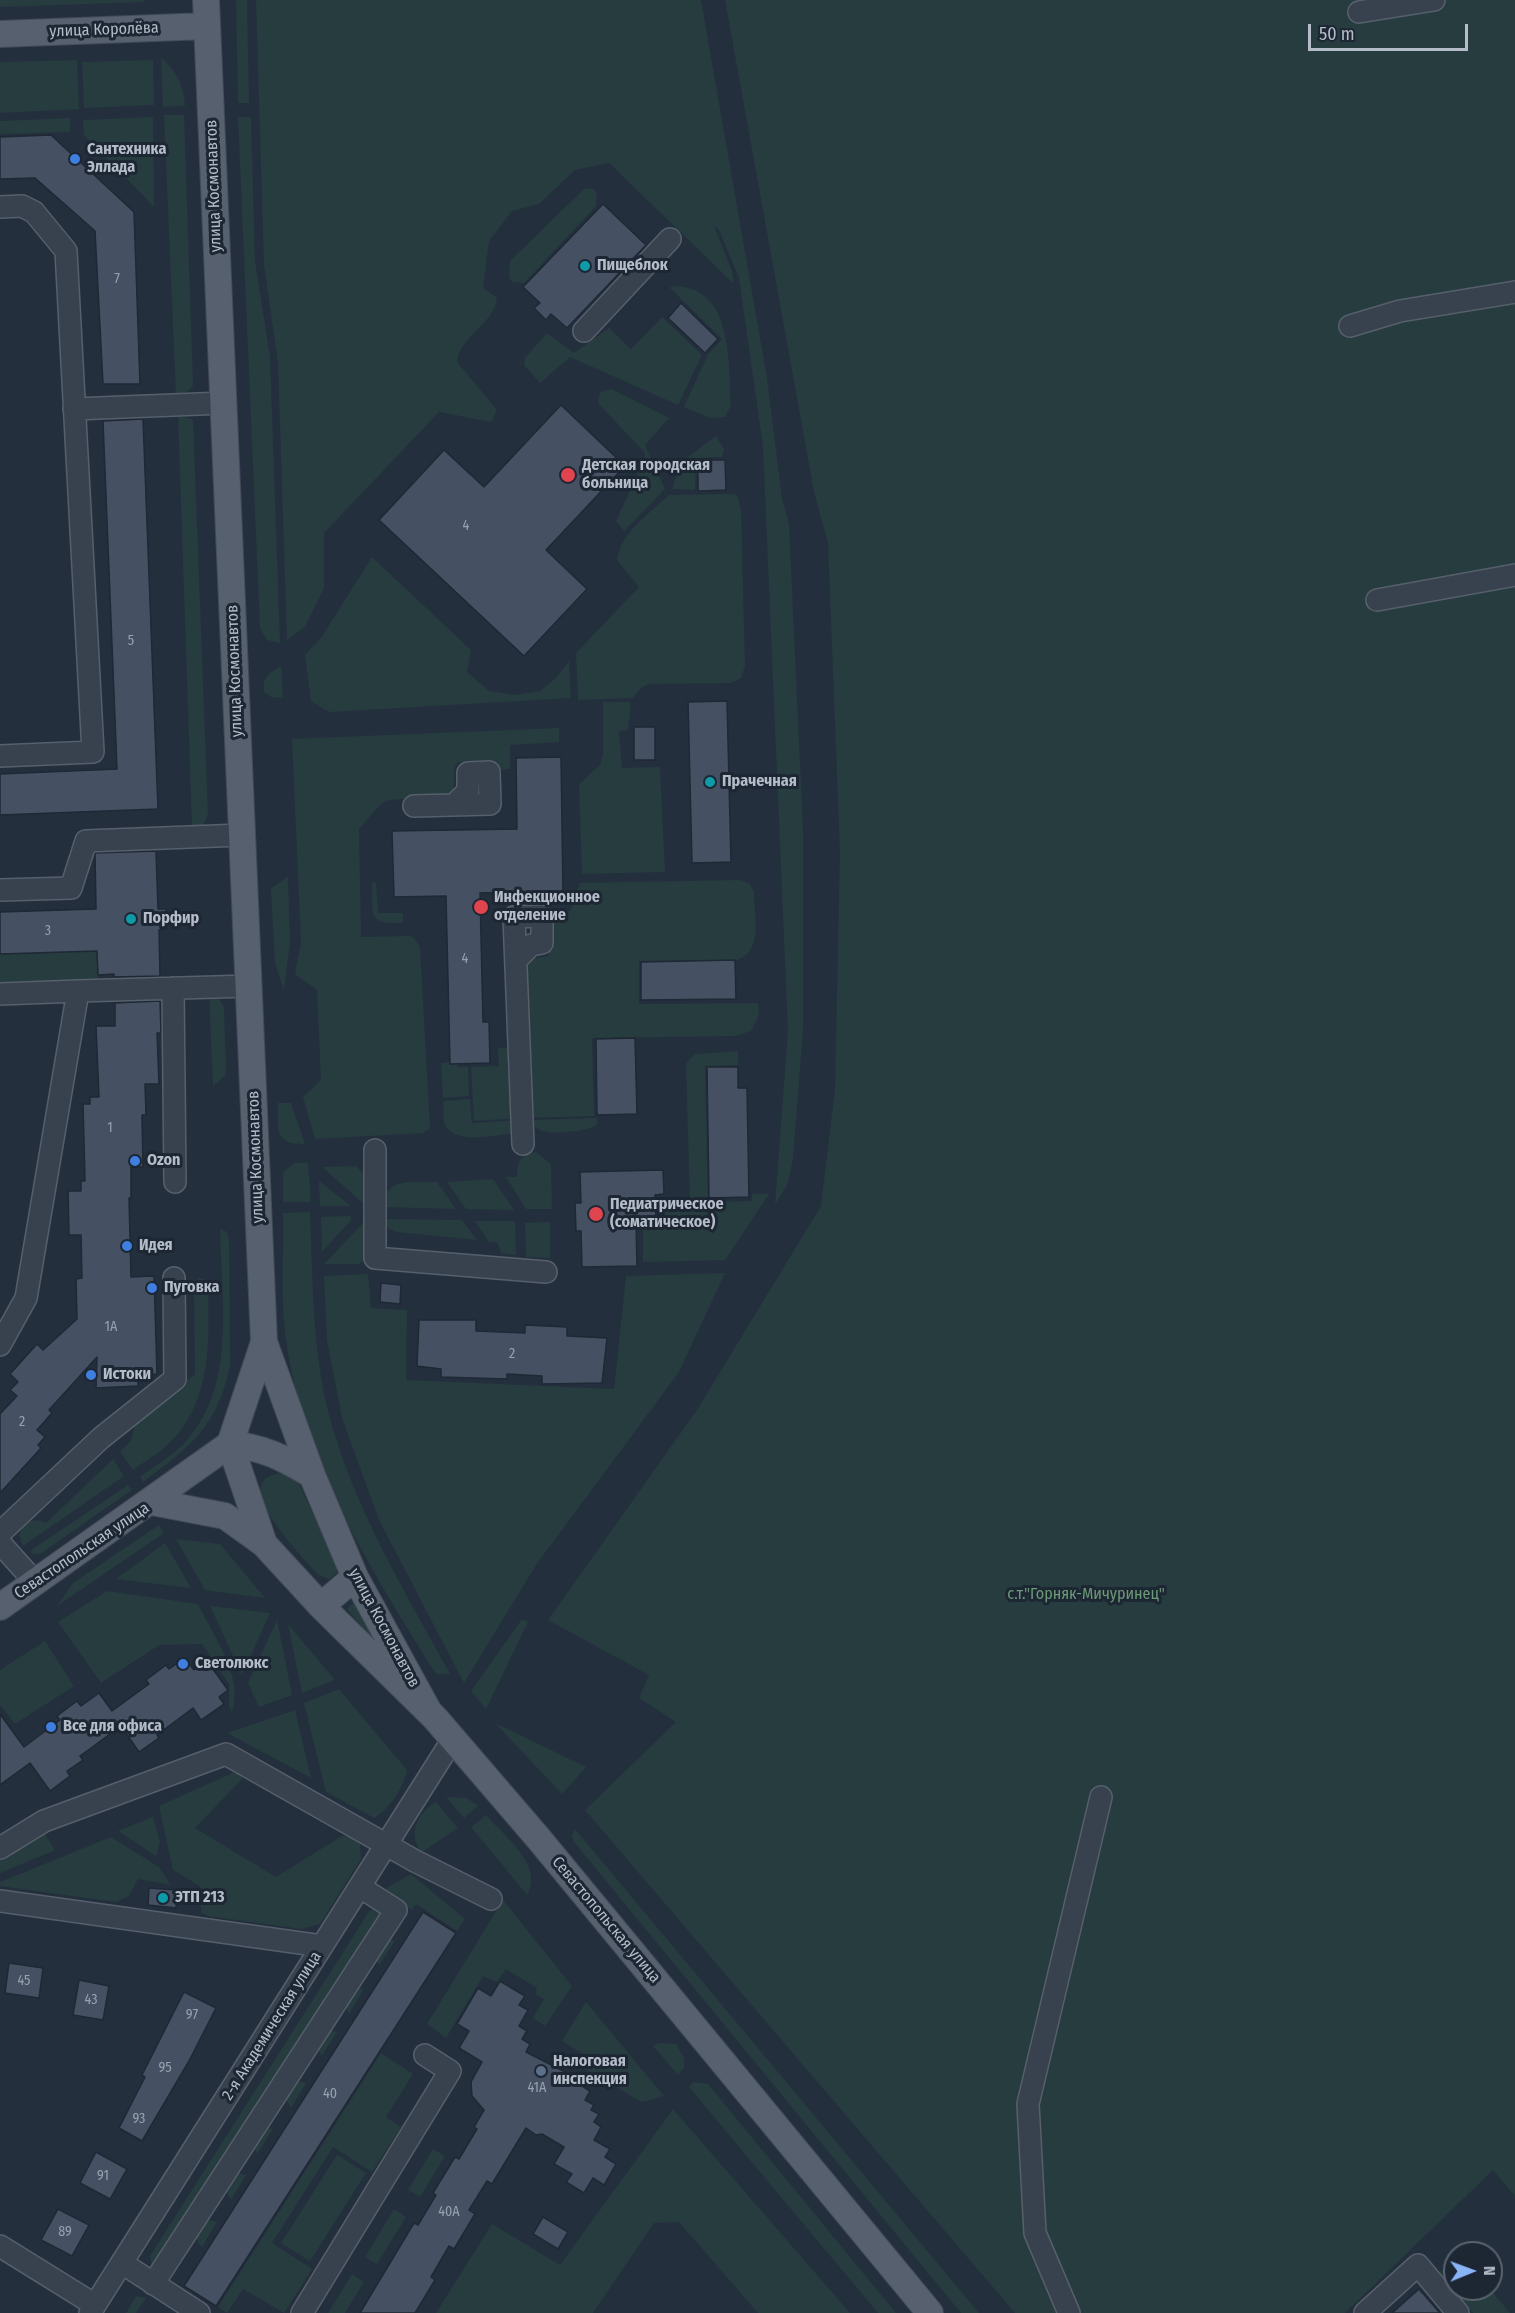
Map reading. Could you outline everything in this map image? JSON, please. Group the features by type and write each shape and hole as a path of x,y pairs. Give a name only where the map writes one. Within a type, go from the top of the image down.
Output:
{"main road":[{"name":"улица Космонавтов","path":"206,0 264,1342 312,1475 355,1577 429,1712"},
{"name":"улица Королёва","path":"0,34 207,26"},
{"name":"улица Космонавтов","path":"231,1444 264,1342"},
{"path":"152,1502 231,1444 259,1448 274,1453 312,1475"},
{"name":"Севастопольская улица","path":"231,1444 264,1545"},
{"name":"Севастопольская улица","path":"0,1607 152,1502 225,1516 264,1545 453,1739 539,1839 930,2313"},
{"path":"321,1606 355,1577"}],"street":[{"path":"1359,12 1434,0"},
{"path":"0,207 22,206 34,212 66,251 93,752 0,756"},
{"path":"584,331 670,239"},
{"path":"1350,326 1400,311 1515,292"},
{"path":"74,409 224,403"},
{"path":"1377,600 1515,575"},
{"path":"414,806 454,805"},
{"path":"0,890 71,888 86,841 242,835"},
{"path":"516,960 523,1144"},
{"path":"0,994 249,986"},
{"path":"173,988 175,1182"},
{"path":"0,1345 26,1298 78,991"},
{"path":"375,1150 375,1258 546,1272"},
{"path":"0,1533 102,1438 175,1379 174,1278"},
{"path":"0,1543 35,1582"},
{"name":"2-я Академическая улица","path":"93,2309 453,1739"},
{"path":"0,1848 44,1821 226,1754 386,1845 490,1899"},
{"path":"1069,2313 1035,2233 1028,2104 1101,1797"},
{"path":"153,2284 396,1910 360,1887"},
{"path":"0,1901 322,1946"},
{"path":"302,2313 450,2071 425,2055"},
{"path":"0,2246 93,2309"},
{"path":"122,2263 199,2313"},
{"path":"1365,2313 1418,2265 1458,2313"}],"green space":[{"path":"0,0 144,0 145,2 0,7"},
{"path":"236,0 247,0 249,103 238,103"},
{"path":"256,0 701,0 767,378 782,498 789,524 803,830 803,1030 793,1158 788,1183 775,1205 788,1031 763,447 739,278 719,230 714,226 732,271 734,284 609,163 575,170 539,204 512,211 489,241 483,288 497,298 495,307 490,316 464,344 457,362 497,410 491,422 439,412 324,533 324,588 305,627 287,640 278,363 264,265"},
{"name":"с.т.\"Горняк-Мичуринец\"","path":"725,0 1515,0 1515,2196 1493,2170 1345,2313 1015,2313 585,1810 676,1722 639,1698 649,1675 548,1620 697,1410 821,1206 835,1089 840,851 828,543 814,492"},
{"path":"161,58 179,79 185,106 163,107"},
{"path":"77,60 79,109 0,113 0,62"},
{"path":"153,60 154,105 84,108 82,62"},
{"path":"164,115 184,115 193,386 188,391 176,395"},
{"path":"153,117 154,207 84,135 83,120"},
{"path":"238,117 251,117 255,261 270,357 280,643 267,640 260,628"},
{"path":"70,118 70,132 0,134 0,121"},
{"path":"585,188 594,189 597,195 596,206 524,283 512,282 509,277 510,261"},
{"path":"672,286 692,289 707,298 717,312 724,329 731,405 725,417 710,418 684,407 708,354 722,339 670,288"},
{"path":"662,317 702,355 678,405 570,357 540,383 524,365 525,358 547,333 574,353 609,328 631,349"},
{"path":"611,389 669,418 645,445 665,489 624,531 616,521 645,458 645,453 598,403 600,392"},
{"path":"178,415 193,420 208,815 203,825 192,827"},
{"path":"716,436 724,449 722,457 696,458 695,490 672,489 681,462"},
{"path":"669,495 737,495 741,509 745,666 741,678 731,683 650,684 642,687 633,698 578,700 576,653 639,587 617,560 619,550 630,532"},
{"path":"372,557 471,650 467,672 489,691 514,695 540,691 556,678 569,661 571,698 329,712 311,701 305,655 321,638"},
{"path":"281,666 283,698 271,697 264,692 265,679"},
{"path":"603,702 631,702 628,730 619,731 622,768 660,767 665,872 582,874 579,784 600,765 603,753"},
{"path":"559,728 559,742 510,745 510,769 497,770 493,760 458,762 455,766 453,792 448,795 389,800 381,804 359,829 361,937 408,936 413,937 420,947 430,1128 423,1133 315,1139 303,1097 321,1080 317,990 295,974 301,943 292,739"},
{"path":"288,877 290,943 284,990 275,964 271,888"},
{"path":"741,880 750,884 754,892 756,931 751,949 737,960 639,961 639,1004 758,1003 759,1015 751,1031 735,1036 592,1038 594,1116 526,1118 522,965 530,959 549,956 547,915 570,911 580,883"},
{"path":"372,883 376,883 378,913 403,913 403,923 383,922 374,916"},
{"path":"97,951 98,982 0,985 0,954"},
{"path":"209,991 216,993 224,1007 226,1069 225,1076 213,1086"},
{"path":"514,1047 518,1118 474,1121 471,1067 499,1066 498,1048"},
{"path":"738,1051 738,1065 705,1066 708,1202 752,1201 752,1194 769,1194 725,1260 643,1262 643,1227 663,1226 663,1205 690,1205 686,1063 695,1054"},
{"path":"457,1062 457,1067 468,1067 469,1096 443,1098 441,1063"},
{"path":"470,1099 472,1123 518,1120 510,1134 465,1137 450,1131 444,1123 443,1101"},
{"path":"278,1103 291,1103 305,1144 295,1144 282,1138 278,1127"},
{"path":"597,1118 597,1124 593,1127 560,1132 540,1130 530,1120"},
{"path":"536,1152 551,1164 552,1209 526,1209 506,1177 517,1177 518,1167 523,1157"},
{"path":"294,1163 308,1163 311,1202 283,1202 283,1172"},
{"path":"356,1166 364,1174 365,1205 322,1167"},
{"path":"493,1179 514,1210 466,1209 447,1182"},
{"path":"319,1181 351,1206 320,1206"},
{"path":"410,1182 437,1182 456,1209 383,1207 388,1190 394,1186"},
{"path":"310,1212 319,1365 323,1390 339,1449 366,1516 450,1674 436,1674 388,1596 343,1514 308,1429 295,1385 284,1324 283,1213"},
{"path":"351,1216 351,1220 322,1252 321,1217"},
{"path":"384,1219 462,1220 477,1240 396,1232 388,1228"},
{"path":"365,1221 365,1260 359,1264 324,1264"},
{"path":"475,1221 515,1221 516,1255 501,1253 497,1242 489,1242"},
{"path":"550,1222 550,1258 526,1257 525,1223"},
{"path":"220,1229 227,1232 229,1240 230,1367 224,1388 209,1421 199,1434 174,1458 143,1482 140,1477 187,1440 203,1417 213,1393 220,1366 223,1339"},
{"path":"725,1273 679,1372 536,1565 464,1683 379,1520 342,1418 327,1340 324,1276 368,1274 371,1308 407,1310 406,1380 614,1389 626,1276"},
{"path":"198,1278 206,1280 208,1285 208,1344 206,1364 197,1401 177,1435 162,1450 133,1470 120,1452 132,1439 135,1423 195,1374 194,1287"},
{"path":"113,1459 124,1476 23,1546 19,1534 25,1522 38,1520 46,1523"},
{"path":"282,1473 292,1477 300,1486 334,1558 337,1572 329,1579 318,1575 297,1551 284,1536 263,1503 260,1489 266,1478"},
{"path":"128,1485 132,1490 40,1554 32,1554 30,1551"},
{"path":"159,1525 164,1533 57,1606 73,1583"},
{"path":"176,1539 220,1544 265,1598 205,1590"},
{"path":"165,1543 191,1588 116,1579"},
{"path":"107,1591 198,1604 219,1642 230,1670 235,1698 232,1712 229,1706 229,1684 202,1644 159,1645 101,1683 58,1622"},
{"path":"355,1601 407,1681 347,1609"},
{"path":"210,1606 270,1613 242,1675"},
{"path":"522,1619 528,1622 486,1709 471,1691"},
{"path":"277,1620 292,1695 259,1707 248,1683"},
{"path":"288,1624 335,1680 302,1693"},
{"path":"45,1641 74,1686 15,1724 0,1705 0,1670"},
{"path":"339,1689 407,1770 395,1797 374,1818 326,1792 304,1703"},
{"path":"295,1710 311,1778 227,1733"},
{"path":"495,1723 586,1767 562,1794"},
{"path":"239,1770 242,1779 195,1828 276,1877 342,1836 349,1836 360,1844 361,1859 320,1924 301,1929 208,1916 201,1913 200,1886 173,1870 159,1806"},
{"path":"446,1797 467,1798 478,1806 464,1818"},
{"path":"436,1802 458,1828 422,1852 417,1845 415,1831 424,1811"},
{"path":"486,1815 511,1841 526,1862 531,1873 531,1884 527,1895 471,1827"},
{"path":"153,1817 160,1842 156,1856 118,1831"},
{"path":"575,1829 979,2313 961,2313 574,1842 572,1836"},
{"path":"45,1834 55,1850 0,1873 0,1860"},
{"path":"111,1837 159,1867 171,1885 138,1879 129,1896 116,1902 0,1886 0,1882"},
{"path":"411,1874 465,1919 457,1931 416,1904 412,1910 385,1892 387,1888"},
{"path":"503,1900 572,1986 545,2026 533,2018 544,1999 535,1994 537,1988 506,1969 497,1982 483,1976 446,2038 427,2024"},
{"path":"379,1909 382,1918 162,2264 152,2266 150,2256 370,1910"},
{"path":"385,1939 395,1941 379,1965 374,1956"},
{"path":"355,1987 364,1989 349,2014 344,2004"},
{"path":"586,2002 664,2096 642,2102 581,2067 587,2057 562,2041"},
{"path":"328,2030 337,2032 322,2056 317,2047"},
{"path":"659,2043 676,2044 684,2058 684,2068 678,2075 653,2046"},
{"path":"381,2053 413,2074 386,2117 401,2127 372,2172 333,2147 272,2243 312,2269 284,2313 243,2289 227,2313 218,2307"},
{"path":"296,2081 306,2083 291,2108 285,2098"},
{"path":"693,2082 708,2084 896,2313 878,2313 689,2087"},
{"path":"673,2109 850,2313 758,2313 679,2222 654,2223 593,2313 436,2313 492,2224 560,2265"},
{"path":"264,2127 273,2129 257,2154 253,2145"},
{"path":"433,2149 445,2156 420,2197 408,2190"},
{"path":"337,2155 366,2173 310,2261 281,2243"},
{"path":"237,2173 246,2175 231,2200 226,2191"},
{"path":"394,2209 406,2217 377,2264 365,2257"},
{"path":"208,2220 217,2222 202,2247 197,2240 197,2232 198,2228"},
{"path":"352,2274 364,2282 345,2313 328,2313"},
{"path":"136,2296 146,2298 136,2313 126,2313"},
{"path":"1463,2301 1500,2301 1510,2313 1473,2313"}],"building":[{"path":"51,135 134,212 140,384 103,384 95,231 35,178 0,179 0,137"},
{"name":"Пищеблок","path":"603,204 646,245 567,328 551,314 546,320 534,308 540,303 523,287"},
{"path":"681,303 718,339 705,353 668,318"},
{"path":"561,405 625,466 546,550 587,589 524,656 379,520 444,450 484,487"},
{"path":"143,419 158,809 0,815 0,774 117,769 103,421"},
{"path":"698,460 725,460 726,490 698,491"},
{"name":"Прачечная","path":"727,701 731,862 692,863 688,702"},
{"path":"634,727 655,727 655,760 634,760"},
{"path":"561,757 563,891 480,893 483,1022 489,1022 490,1063 450,1064 446,896 394,897 392,831 517,829 516,758"},
{"name":"Порфир","path":"156,851 158,909 166,909 166,929 159,930 160,976 98,975 97,951 0,954 0,912 96,909 95,853"},
{"path":"735,960 736,999 641,1000 641,962"},
{"path":"160,1001 161,1033 157,1033 159,1084 145,1084 146,1115 142,1115 143,1167 131,1167 131,1198 129,1198 131,1277 154,1276 157,1374 138,1376 138,1386 96,1388 97,1357 49,1410 52,1413 37,1430 45,1437 38,1445 41,1448 0,1493 0,1414 17,1396 10,1390 18,1382 10,1374 37,1344 43,1350 77,1319 76,1279 82,1278 81,1235 69,1235 68,1191 81,1191 81,1181 85,1181 83,1104 90,1104 90,1097 99,1097 96,1026 115,1026 115,1003"},
{"path":"635,1038 637,1114 597,1115 596,1039"},
{"path":"707,1067 738,1067 738,1088 747,1088 749,1197 709,1198"},
{"path":"663,1170 664,1194 655,1195 656,1221 636,1222 637,1266 582,1267 581,1231 576,1231 575,1203 581,1203 580,1172"},
{"path":"381,1283 401,1285 400,1304 380,1302"},
{"path":"419,1320 476,1320 476,1331 525,1333 525,1325 567,1327 567,1336 607,1338 602,1383 542,1384 542,1376 507,1374 507,1379 441,1377 441,1369 417,1366"},
{"path":"185,1658 194,1670 207,1661 228,1690 219,1697 224,1704 201,1720 193,1708 157,1735 159,1738 139,1752 121,1726 80,1756 83,1760 67,1771 70,1776 50,1791 30,1763 0,1785 0,1714 24,1747 60,1720 57,1716 77,1701 81,1706 99,1693 112,1711 149,1684 146,1680 166,1665 169,1669"},
{"name":"ЭТП 213","path":"149,1888 177,1890 176,1908 148,1905"},
{"path":"423,1912 456,1933 216,2306 184,2286"},
{"path":"9,1963 43,1968 39,1998 5,1993"},
{"path":"79,1980 109,1986 103,2020 73,2015"},
{"path":"500,1981 525,1996 519,2005 528,2010 519,2026 527,2031 522,2039 530,2044 526,2052 585,2082 582,2086 590,2091 585,2100 594,2105 591,2110 599,2114 594,2122 601,2127 594,2140 610,2149 605,2157 616,2164 604,2185 593,2178 584,2193 566,2182 572,2174 554,2164 564,2147 526,2128 492,2184 487,2181 469,2210 475,2214 454,2249 449,2246 431,2277 435,2280 415,2313 360,2313 414,2223 418,2225 436,2195 433,2193 455,2157 459,2159 477,2129 474,2127 484,2110 472,2096 471,2082 482,2062 459,2048 469,2031 457,2024 478,1988 491,1996"},
{"path":"184,1992 216,2008 189,2061 142,2141 119,2128 145,2077 142,2075"},
{"path":"96,2152 127,2169 110,2199 80,2183"},
{"path":"58,2209 89,2225 72,2256 41,2240"},
{"path":"543,2217 568,2232 558,2249 533,2234"},
{"path":"1419,2289 1440,2313 1392,2313"}],"place":[{"name":"Сантехника Эллада","path":"75,159"},
{"name":"Пищеблок","path":"585,266"},
{"name":"Детская городская больница","path":"568,475"},
{"name":"Прачечная","path":"710,782"},
{"name":"Инфекционное отделение","path":"481,907"},
{"name":"Порфир","path":"131,919"},
{"name":"Ozon","path":"135,1161"},
{"name":"Педиатрическое (соматическое)","path":"596,1214"},
{"name":"Идея","path":"127,1246"},
{"name":"Пуговка","path":"152,1288"},
{"name":"Истоки","path":"91,1375"},
{"name":"Светолюкс","path":"183,1664"},
{"name":"Все для офиса","path":"51,1727"},
{"name":"ЭТП 213","path":"163,1898"},
{"name":"Налоговая инспекция","path":"541,2071"}]}
